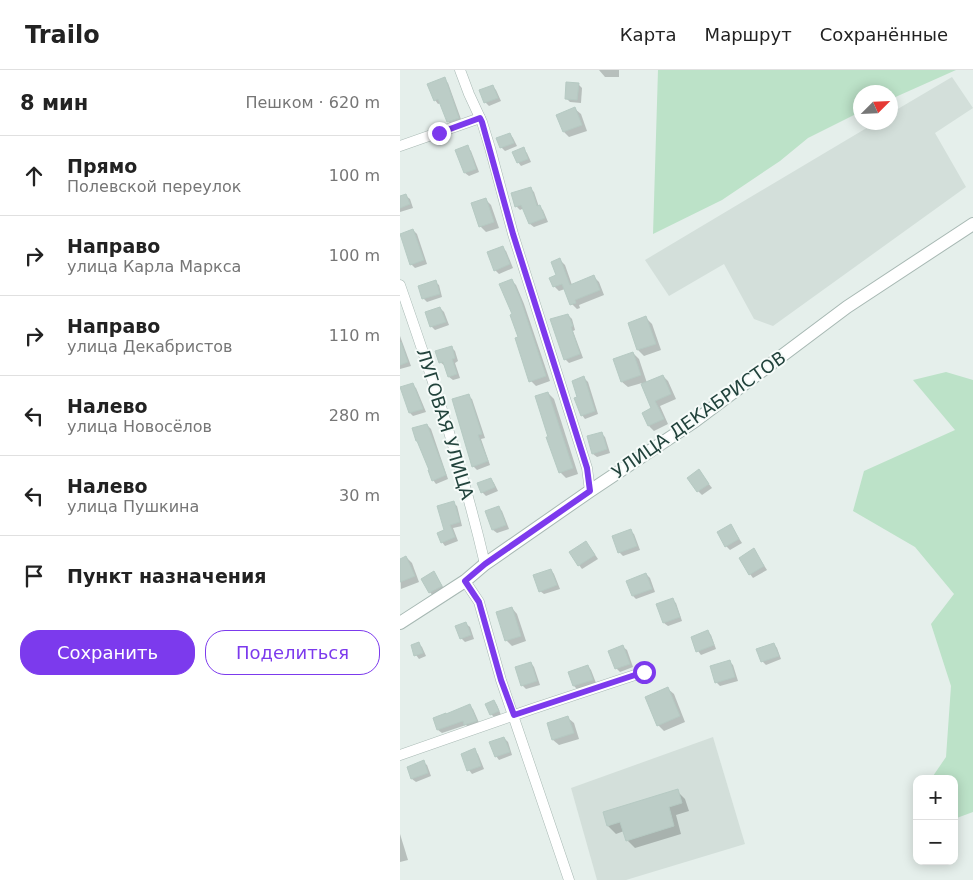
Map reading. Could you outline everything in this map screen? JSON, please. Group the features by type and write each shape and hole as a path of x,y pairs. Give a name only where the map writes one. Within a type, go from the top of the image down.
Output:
{"street":[{"path":"460,70 490,148 513,234 587,468 590,491"},
{"path":"400,146 480,118"},
{"name":"УЛИЦА ДЕКАБРИСТОВ","path":"400,623 465,581 485,564 695,421 847,307 973,224"},
{"name":"ЛУГОВАЯ УЛИЦА","path":"400,285 470,501 485,564"},
{"path":"465,581 479,602 501,680 570,880"},
{"path":"400,755 644,672"}],"shaded area":[{"path":"952,77 973,108 935,133 966,187 773,326 754,319 724,264 669,296 645,260 863,130 898,130 898,109"},
{"path":"713,737 745,844 626,880 597,880 571,788"}],"green space":[{"path":"658,70 956,70 898,96 898,85 853,85 853,116 808,138 780,161 722,200 653,234"},
{"path":"946,372 973,380 973,812 958,818 958,775 934,775 946,757 951,686 931,624 954,594 915,547 853,511 864,471 955,430 913,380"}],"building":[{"path":"445,77 459,118 447,122 438,99 434,101 427,84"},
{"path":"566,82 579,83 577,100 565,99"},
{"path":"493,85 498,98 484,103 479,90"},
{"path":"575,107 582,125 563,132 556,115"},
{"path":"510,133 514,143 500,148 496,138"},
{"path":"468,145 476,169 464,173 455,150"},
{"path":"524,147 528,159 517,163 512,152"},
{"path":"531,187 537,206 540,205 545,218 529,224 521,205 515,207 511,193"},
{"path":"406,194 410,204 400,208 400,196"},
{"path":"486,198 494,222 479,227 471,203"},
{"path":"413,229 424,260 410,265 400,234"},
{"path":"503,246 510,264 494,271 487,252"},
{"path":"560,258 570,285 594,275 600,290 575,300 576,303 570,305 562,284 553,287 549,278 556,275 551,262"},
{"path":"512,279 546,376 529,382 515,338 518,337 510,315 512,314 499,284"},
{"path":"436,280 440,294 422,299 418,286"},
{"path":"440,307 446,322 430,327 425,312"},
{"path":"568,314 580,354 564,360 550,319"},
{"path":"646,316 656,344 637,350 628,323"},
{"path":"400,343 408,362 400,365"},
{"path":"452,346 455,358 452,359 457,374 448,377 443,362 439,363 435,351"},
{"path":"633,352 641,375 621,382 613,359"},
{"path":"663,375 671,394 655,401 664,419 648,426 642,413 651,408 641,384"},
{"path":"584,376 595,411 581,416 574,398 577,397 572,381"},
{"path":"413,383 423,409 409,413 400,387"},
{"path":"548,392 573,468 559,473 546,437 548,437 535,396"},
{"path":"469,394 482,434 478,435 488,461 472,467 452,399"},
{"path":"427,424 446,475 432,481 412,428"},
{"path":"602,432 607,449 592,454 587,436"},
{"path":"699,469 709,484 697,492 687,478"},
{"path":"491,478 495,487 481,493 477,483"},
{"path":"454,501 460,522 450,525 455,537 441,543 437,533 444,530 437,506"},
{"path":"499,506 506,525 492,530 485,511"},
{"path":"731,524 739,539 725,547 717,532"},
{"path":"631,529 637,546 618,553 612,536"},
{"path":"586,541 595,555 578,566 569,552"},
{"path":"754,548 764,566 749,575 739,558"},
{"path":"406,556 415,576 400,582 400,559"},
{"path":"551,569 557,585 539,592 533,575"},
{"path":"434,571 442,586 429,593 421,579"},
{"path":"646,573 652,589 632,596 626,581"},
{"path":"673,598 680,617 663,623 656,604"},
{"path":"512,607 521,636 505,641 496,612"},
{"path":"466,622 471,635 460,639 455,626"},
{"path":"708,630 714,645 696,652 691,637"},
{"path":"419,642 423,653 414,656 411,645"},
{"path":"774,643 779,656 761,662 756,649"},
{"path":"623,645 630,664 615,669 608,651"},
{"path":"730,660 735,677 715,683 710,666"},
{"path":"531,662 537,681 521,686 515,667"},
{"path":"588,665 593,680 573,686 568,672"},
{"path":"668,687 680,716 657,726 645,697"},
{"path":"494,700 499,711 490,715 485,704"},
{"path":"470,704 477,721 464,725 463,721 437,730 433,718"},
{"path":"568,716 574,733 552,740 547,723"},
{"path":"504,737 510,752 495,757 489,742"},
{"path":"475,748 481,766 467,771 461,754"},
{"path":"424,760 428,773 411,779 407,767"},
{"path":"678,789 682,803 669,807 674,826 626,841 620,822 607,826 603,812"}],"route":[{"path":"439,133 480,118 482,122 513,234 587,468 590,491 485,564 465,581 479,602 501,680 514,715 644,672"}]}
